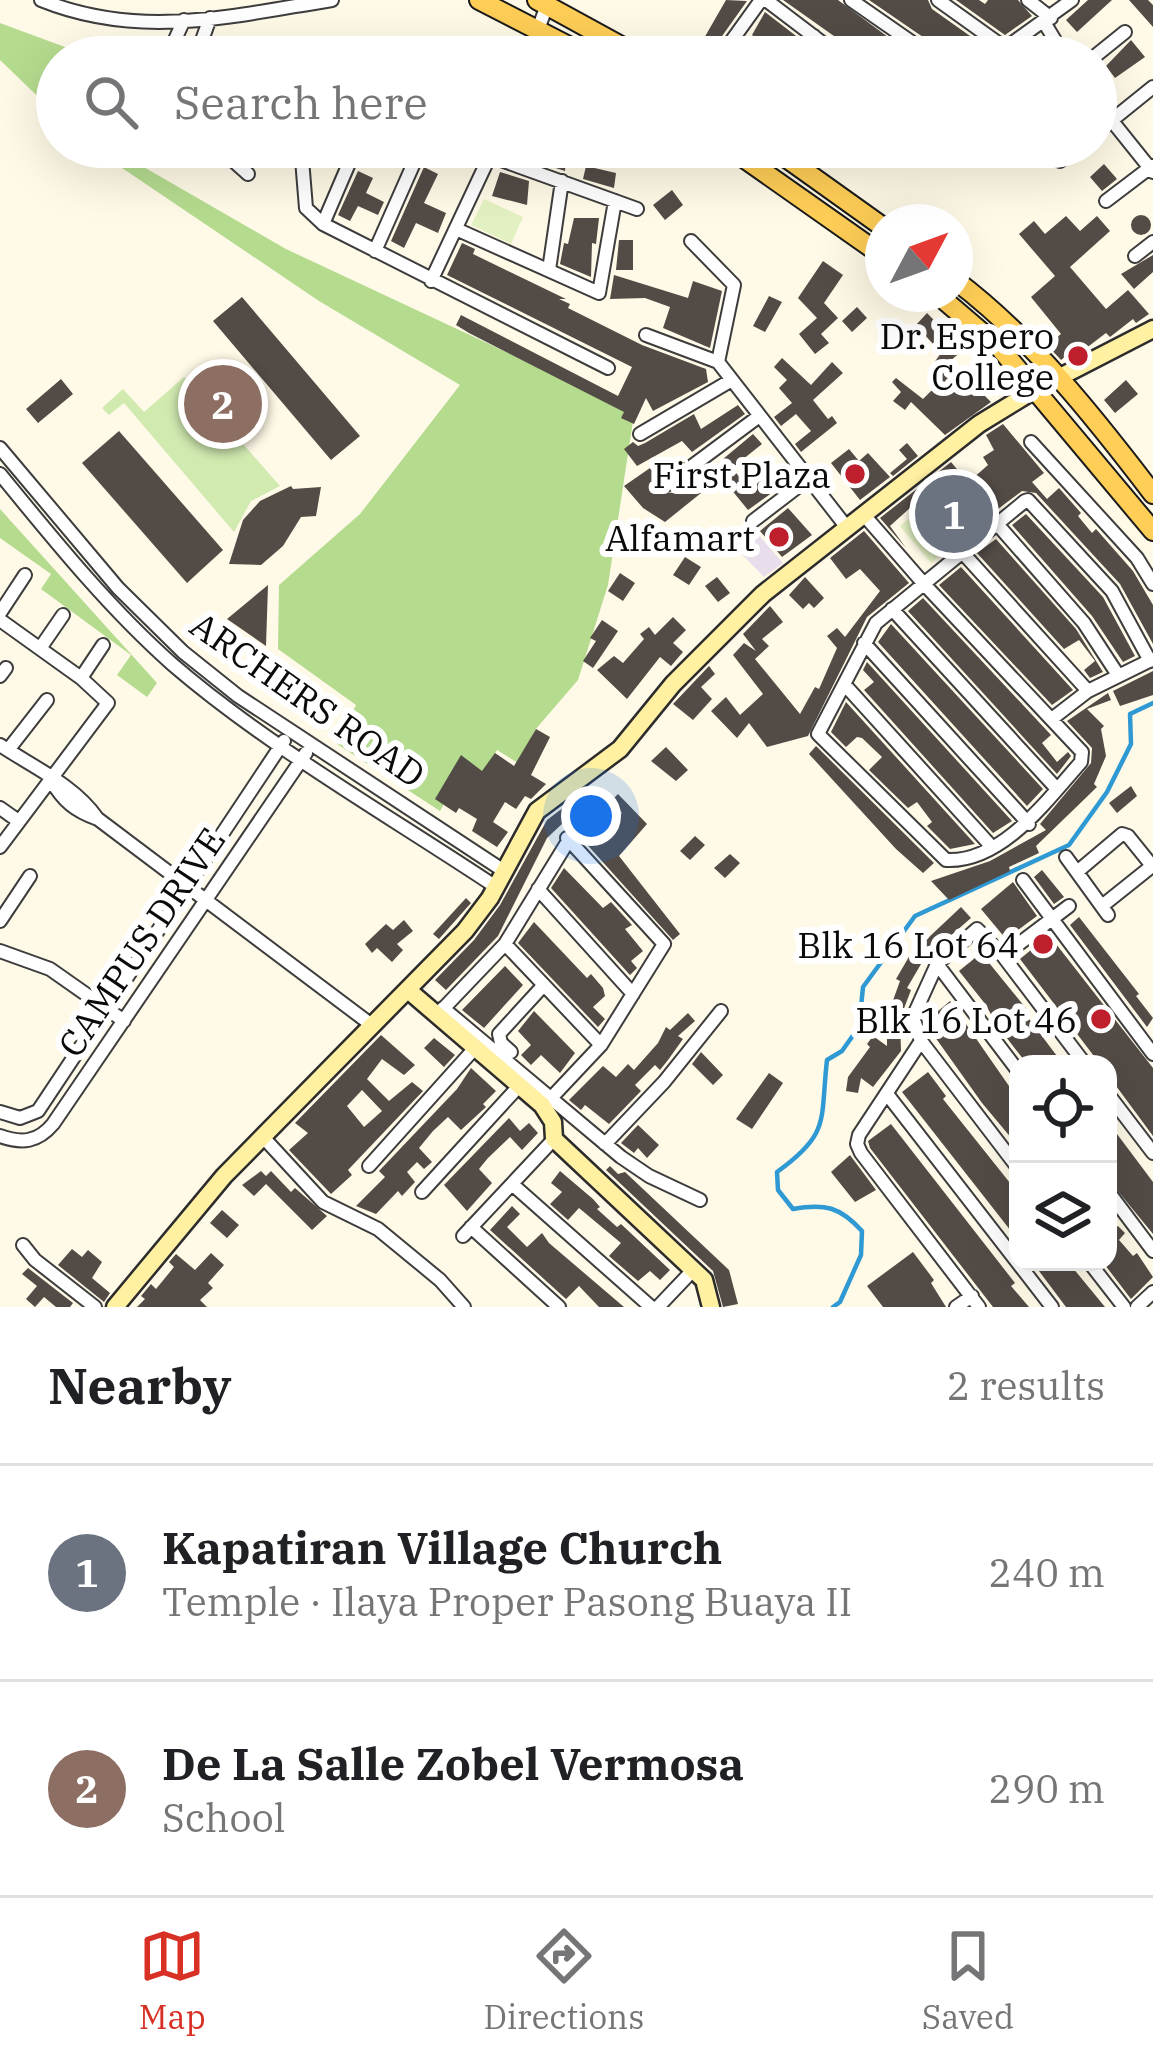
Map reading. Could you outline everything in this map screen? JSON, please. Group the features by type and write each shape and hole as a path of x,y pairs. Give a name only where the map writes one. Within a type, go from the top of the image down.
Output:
{"main road":[{"path":"479,0 553,36"},
{"path":"542,2 603,36"},
{"path":"758,168 865,243"},
{"path":"800,168 865,214"},
{"path":"973,295 1058,378 1153,494"},
{"path":"958,312 999,347 1153,531"}],"street":[{"path":"41,0 144,25 332,0"},
{"path":"736,36 763,0 814,36"},
{"path":"851,0 903,36"},
{"path":"938,0 979,36"},
{"path":"1028,0 1048,20 1055,36"},
{"path":"1024,36 1072,0"},
{"path":"536,36 542,2"},
{"path":"204,36 210,18"},
{"path":"177,36 184,20"},
{"path":"1117,38 1125,32"},
{"path":"1117,116 1153,88"},
{"path":"1106,202 1152,168 1117,128"},
{"path":"241,168 248,174"},
{"path":"303,168 307,209 322,224 608,368"},
{"path":"322,224 347,168"},
{"path":"375,251 412,168"},
{"path":"431,281 485,168"},
{"path":"532,168 637,208"},
{"path":"549,270 562,181"},
{"path":"455,229 599,293 615,201"},
{"path":"691,241 734,285 718,362"},
{"path":"1135,256 1153,242"},
{"path":"1058,378 1153,329"},
{"path":"646,335 718,362 848,529"},
{"path":"640,434 730,381"},
{"path":"121,1305 224,1177 465,931 537,811 620,749 718,637 763,594 979,424 1036,389"},
{"path":"668,484 758,417"},
{"path":"1031,442 1137,558 1153,584"},
{"name":"ARCHERS ROAD","path":"0,448 105,574 183,652 238,696 500,879"},
{"name":"ARCHERS ROAD","path":"0,474 106,599 171,663 303,758 500,879"},
{"path":"753,521 808,479"},
{"path":"962,484 1084,622 1118,675"},
{"path":"865,515 924,584 1054,718 1079,747 1081,762 1028,824 952,861 941,857 820,736 819,728 876,623 892,609 924,584 962,552 998,526 1026,500 1112,591 1151,660 1088,692 1054,718"},
{"path":"962,552 1088,692"},
{"path":"0,848 106,705 106,698 0,616 25,575"},
{"path":"892,609 1057,789"},
{"path":"40,647 63,615"},
{"path":"864,643 1028,824"},
{"path":"81,678 103,646"},
{"path":"845,685 991,846"},
{"path":"47,700 4,747 86,802 98,819 373,1026"},
{"name":"CAMPUS DRIVE","path":"0,1112 20,1118 38,1111 291,730"},
{"name":"CAMPUS DRIVE","path":"0,1136 23,1141 41,1137 313,744"},
{"path":"0,808 17,820"},
{"path":"440,1012 505,944 581,820"},
{"path":"1066,857 1105,911 1152,867 1128,836 1122,835 1077,872"},
{"path":"555,1093 601,1045 663,947 661,938 567,838"},
{"path":"0,921 30,876"},
{"path":"1023,880 1153,1054"},
{"path":"538,889 633,994"},
{"path":"1003,956 1069,906"},
{"path":"1014,1163 921,1041 914,1017 937,964 977,929 1078,1055"},
{"path":"505,944 601,1045"},
{"path":"0,951 50,969 124,1021"},
{"path":"937,964 1009,1060"},
{"path":"542,987 499,1034 501,1043 605,1144 649,1176 700,1200"},
{"path":"408,990 555,1093"},
{"path":"605,1144 664,1082 721,1011"},
{"path":"440,1012 542,1105 553,1122 554,1139 694,1269 706,1284 711,1307"},
{"path":"921,1041 856,1144 976,1302 956,1307"},
{"path":"369,1166 475,1048"},
{"path":"422,1192 519,1086"},
{"path":"887,1094 1052,1307"},
{"path":"1117,1106 1153,1153"},
{"path":"263,1137 323,1202 377,1229 440,1280 464,1307"},
{"path":"554,1139 467,1232 559,1307"},
{"path":"512,1184 654,1307 694,1269"},
{"path":"1117,1203 1153,1251"},
{"path":"23,1245 95,1307"},
{"path":"1096,1271 1124,1307"},
{"path":"1137,1307 1153,1292"}],"shaded area":[{"path":"751,526 783,563 764,577 730,542"}],"green space":[{"path":"0,23 36,36 36,95 0,60"},
{"path":"122,168 145,168 286,249 615,403 633,421 608,585 578,680 535,730 518,763 497,750 479,781 462,772 440,811 337,744 356,705 278,649 279,585 360,514 460,385 319,301"},
{"path":"484,199 523,217 511,244 471,225"},
{"path":"184,377 280,486 251,501 234,532 124,403 109,415 102,408 123,389 144,412"},
{"path":"922,508 953,545 931,563 900,526"},
{"path":"0,509 157,683 147,697 117,675 131,655 41,589 51,574 0,538"}],"building":[{"path":"726,0 747,1 722,36 705,36"},
{"path":"783,0 838,0 887,36 834,36"},
{"path":"869,0 928,0 932,9 970,36 922,36"},
{"path":"956,0 985,4 988,0 1018,0 1032,16 1005,35"},
{"path":"1088,0 1112,0 1077,32 1066,20"},
{"path":"1129,0 1148,0 1153,5 1153,27"},
{"path":"765,12 796,36 753,36"},
{"path":"1131,40 1145,57 1117,77 1117,55"},
{"path":"424,168 438,174 424,203 446,213 438,233 416,223 404,248 391,241"},
{"path":"586,168 616,173 614,188 583,179"},
{"path":"1107,168 1117,179 1102,191 1090,177"},
{"path":"358,171 373,178 366,193 384,202 378,215 358,206 350,221 338,215"},
{"path":"500,172 529,181 527,205 492,196"},
{"path":"672,190 683,205 665,220 653,205"},
{"path":"1141,215 1151,225 1141,235 1131,225"},
{"path":"1066,216 1080,231 1097,216 1110,231 1070,267 1106,309 1128,290 1149,314 1136,323 1133,319 1110,337 1106,333 1081,352 1077,347 1061,360 1047,345 1061,334 1031,297 1055,276 1019,234 1034,221 1045,234"},
{"path":"574,218 599,218 591,277 560,264"},
{"path":"619,240 633,240 633,270 616,270"},
{"path":"462,243 475,249 473,254 566,299 559,299 570,304 568,308 642,345 706,369 708,382 653,411 646,398 634,424 621,418 624,412 469,333 456,325 461,315 618,396 632,367 447,275"},
{"path":"1153,255 1153,272 1134,289 1121,274"},
{"path":"823,261 843,275 824,303 838,318 821,334 829,343 815,354 799,334 817,318 798,298"},
{"path":"614,275 688,298 693,281 722,291 710,348 663,328 670,307 645,298 610,299"},
{"path":"769,296 782,302 765,332 753,326"},
{"path":"242,297 360,436 331,460 213,321"},
{"path":"857,307 867,318 852,332 842,321"},
{"path":"927,313 963,350 949,362 960,382 974,396 980,391 991,402 945,435 911,402 905,410 893,401 901,392 892,382 896,378 923,399 940,382 929,370 941,353 916,325"},
{"path":"782,358 811,385 832,362 843,373 813,400 837,423 801,452 795,444 811,431 796,414 781,426 774,417 792,403 779,388 787,380 774,367"},
{"path":"61,379 73,394 38,423 26,409"},
{"path":"1126,380 1138,394 1115,413 1104,400"},
{"path":"738,405 745,414 692,452 682,441 637,466 624,449 633,442 645,443 694,414 701,429"},
{"path":"1003,424 1044,473 1032,482 1047,499 1059,488 1092,533 1096,529 1133,571 1153,605 1153,644 1120,584 1036,493 1022,491 998,509 972,479 988,465 983,457 994,450 986,435"},
{"path":"119,431 223,550 187,583 82,463"},
{"path":"753,434 762,444 732,468 750,490 778,465 791,479 748,510 721,477 665,522 643,508 624,486 650,468 659,479 660,491 673,493 690,481 693,484"},
{"path":"907,443 918,456 893,476 890,473 907,459 899,450"},
{"name":"First Plaza","path":"849,449 859,461 868,453 890,477 860,500 831,463"},
{"path":"951,462 961,474 952,487 968,515 955,528 947,529 921,498 890,526 906,548 880,518"},
{"path":"291,486 321,487 316,516 301,517 283,546 261,565 229,564 243,520 260,501"},
{"path":"788,508 812,535 782,557 760,531"},
{"path":"1026,514 1103,597 1135,656 1123,662 1092,616 1012,525"},
{"path":"864,531 909,583 867,617 808,736 767,747 749,723 737,738 711,711 726,697 740,715 763,694 733,655 744,643 756,651 743,634 770,606 783,622 762,639 769,646 755,659 800,714 815,687 819,689 837,648 827,636 837,628 845,637 880,591 860,569 846,579 830,558"},
{"path":"996,539 1076,629 1103,672 1090,678 1084,670 1095,661 1079,640 1064,649 977,553"},
{"path":"685,557 701,567 689,585 673,575"},
{"path":"961,567 1073,690 1052,705 939,585"},
{"path":"620,573 635,583 623,601 608,591"},
{"path":"717,577 730,593 718,602 705,586"},
{"path":"805,577 824,598 814,608 809,603 803,609 789,595"},
{"path":"268,585 266,646 227,619"},
{"path":"923,598 1051,735 1042,743 1057,762 1068,752 1071,756 1057,774 908,611"},
{"path":"673,617 686,630 673,643 683,652 671,666 660,657 627,699 597,670 614,656 623,663 644,639 640,634 649,627 655,635"},
{"path":"602,620 618,631 593,668 583,661"},
{"path":"891,624 1043,789 1027,806 878,642"},
{"path":"867,662 1012,821 993,833 864,690 874,682 863,670"},
{"path":"709,666 715,674 701,687 712,699 693,720 673,704"},
{"path":"1153,671 1153,695 1120,706 1113,691"},
{"path":"1108,693 1111,700 1087,709 1104,726 1106,756 1094,784 1097,787 1036,846 1039,853 949,900 931,881 990,861 1046,830 1040,824 1091,763 1092,748 1067,721"},
{"path":"846,702 975,844 950,849 927,826 932,822 917,802 908,808 869,770 882,757 862,738 846,747 831,732"},
{"path":"536,729 550,737 531,775 546,784 531,799 525,796 516,809 505,802 493,822 508,832 497,847 472,831 477,819 459,808 456,813 435,799 461,755 482,771 495,753 514,766"},
{"path":"816,746 934,863 923,873 896,849 809,754"},
{"path":"666,747 688,770 676,781 651,761"},
{"path":"1131,786 1137,796 1117,813 1109,803"},
{"path":"618,794 647,824 619,856 680,934 673,940 582,839 590,825 599,834 622,813 610,802"},
{"path":"572,801 579,808 547,838 498,936 446,990 435,980 500,905 547,820"},
{"path":"695,836 705,845 690,860 680,851"},
{"path":"730,854 740,863 725,878 714,868"},
{"path":"564,868 603,908 611,902 632,925 625,929 643,951 631,961 637,968 630,975 551,888"},
{"path":"1042,870 1064,897 1054,904 1034,877"},
{"path":"1013,882 1037,916 1006,939 981,909"},
{"path":"466,898 471,903 439,939 433,934"},
{"path":"961,907 971,918 924,959 907,988 911,990 900,1019 901,1051 873,1087 861,1078 858,1093 846,1091 848,1077 873,1036 887,1046 887,1017 900,981 896,979 910,955"},
{"path":"1079,917 1139,994 1153,1018 1147,1027 1070,925"},
{"path":"404,920 413,931 397,944 403,950 392,962 377,948 372,953 365,944 386,924 393,930"},
{"path":"534,922 587,978 591,974 603,988 605,996 593,1007 605,1019 598,1027 518,943"},
{"path":"1049,935 1153,1068 1153,1136 1117,1087 1117,1055 1093,1055 1020,959"},
{"path":"981,953 1029,1012 1026,1015 1056,1055 1020,1055 959,971"},
{"path":"505,966 523,985 484,1028 462,1010"},
{"path":"950,1001 1009,1086 1009,1135 930,1030 943,1020 937,1012"},
{"path":"534,1011 575,1053 560,1073 541,1055 531,1065 521,1055 531,1045 518,1031"},
{"path":"688,1013 695,1021 678,1036 683,1039 660,1070 655,1065 635,1085 641,1091 609,1124 585,1105 581,1110 569,1100 603,1066 616,1077 628,1064 634,1070 666,1027 670,1030"},
{"path":"381,1035 415,1065 404,1075 382,1059 367,1079 389,1101 412,1082 423,1091 331,1194 289,1150 308,1133 295,1123","holes":["362,1090 382,1111 364,1127 347,1106"]},
{"path":"434,1038 455,1055 444,1067 424,1048"},
{"path":"701,1052 723,1075 713,1085 692,1064"},
{"path":"471,1068 496,1091 483,1104 486,1107 461,1130 448,1117 433,1131 419,1148 432,1162 424,1169 417,1162 407,1172 415,1182 402,1196 398,1191 376,1214 356,1206 385,1177 379,1171"},
{"path":"928,1072 946,1096 943,1099 1009,1182 1009,1229 902,1092"},
{"path":"769,1073 783,1083 752,1129 736,1119"},
{"path":"509,1118 520,1131 529,1123 538,1133 522,1150 510,1137 488,1158 479,1169 492,1183 467,1211 444,1185"},
{"path":"891,1124 1029,1307 993,1307 870,1148 868,1141"},
{"path":"638,1125 659,1145 647,1158 638,1148 634,1153 621,1143"},
{"path":"1117,1134 1153,1182 1153,1234 1117,1190"},
{"path":"850,1155 876,1190 855,1202 831,1172"},
{"path":"610,1166 618,1174 625,1172 729,1270 738,1304 723,1307 713,1271 606,1170"},
{"path":"261,1171 266,1176 271,1171 291,1192 295,1188 327,1216 312,1230 266,1184 254,1196 242,1185"},
{"path":"560,1171 670,1270 660,1280 650,1271 638,1281 609,1256 621,1243 579,1208 568,1220 550,1204 562,1192 551,1183"},
{"path":"512,1206 520,1214 507,1227 527,1247 542,1233 624,1307 599,1307 579,1286 566,1299 490,1230"},
{"path":"222,1210 239,1225 227,1238 210,1223"},
{"path":"1117,1227 1125,1233 1119,1240 1133,1256 1137,1253 1153,1277 1131,1299 1110,1271 1117,1271"},
{"path":"72,1249 82,1257 88,1250 102,1262 92,1278 110,1293 104,1302 58,1265"},
{"path":"913,1252 934,1280 931,1283 946,1307 883,1307 867,1286"},
{"path":"211,1253 224,1265 208,1283 213,1288 200,1300 207,1307 137,1307 151,1284 156,1289 174,1267 169,1262 176,1254 195,1270"},
{"path":"28,1268 73,1303 70,1307 56,1307 44,1297 35,1307 26,1299 37,1286 22,1274"},
{"path":"1039,1271 1075,1271 1105,1307 1066,1307"}],"waterway":[{"path":"833,1307 840,1302 861,1255 862,1231 831,1209 793,1209 778,1190 777,1172 815,1136 827,1060 842,1051 859,1027 863,987 915,916 1069,845 1107,792 1131,744 1130,714 1153,703"}],"place":[{"name":"Dr. Espero College","path":"1078,356"},
{"name":"De La Salle Zobel Vermosa","path":"223,404"},
{"name":"First Plaza","path":"855,474"},
{"name":"Kapatiran Village Church","path":"954,514"},
{"name":"Alfamart","path":"779,537"},
{"name":"Blk 16 Lot 64","path":"1043,944"},
{"name":"Blk 16 Lot 46","path":"1101,1019"}]}
